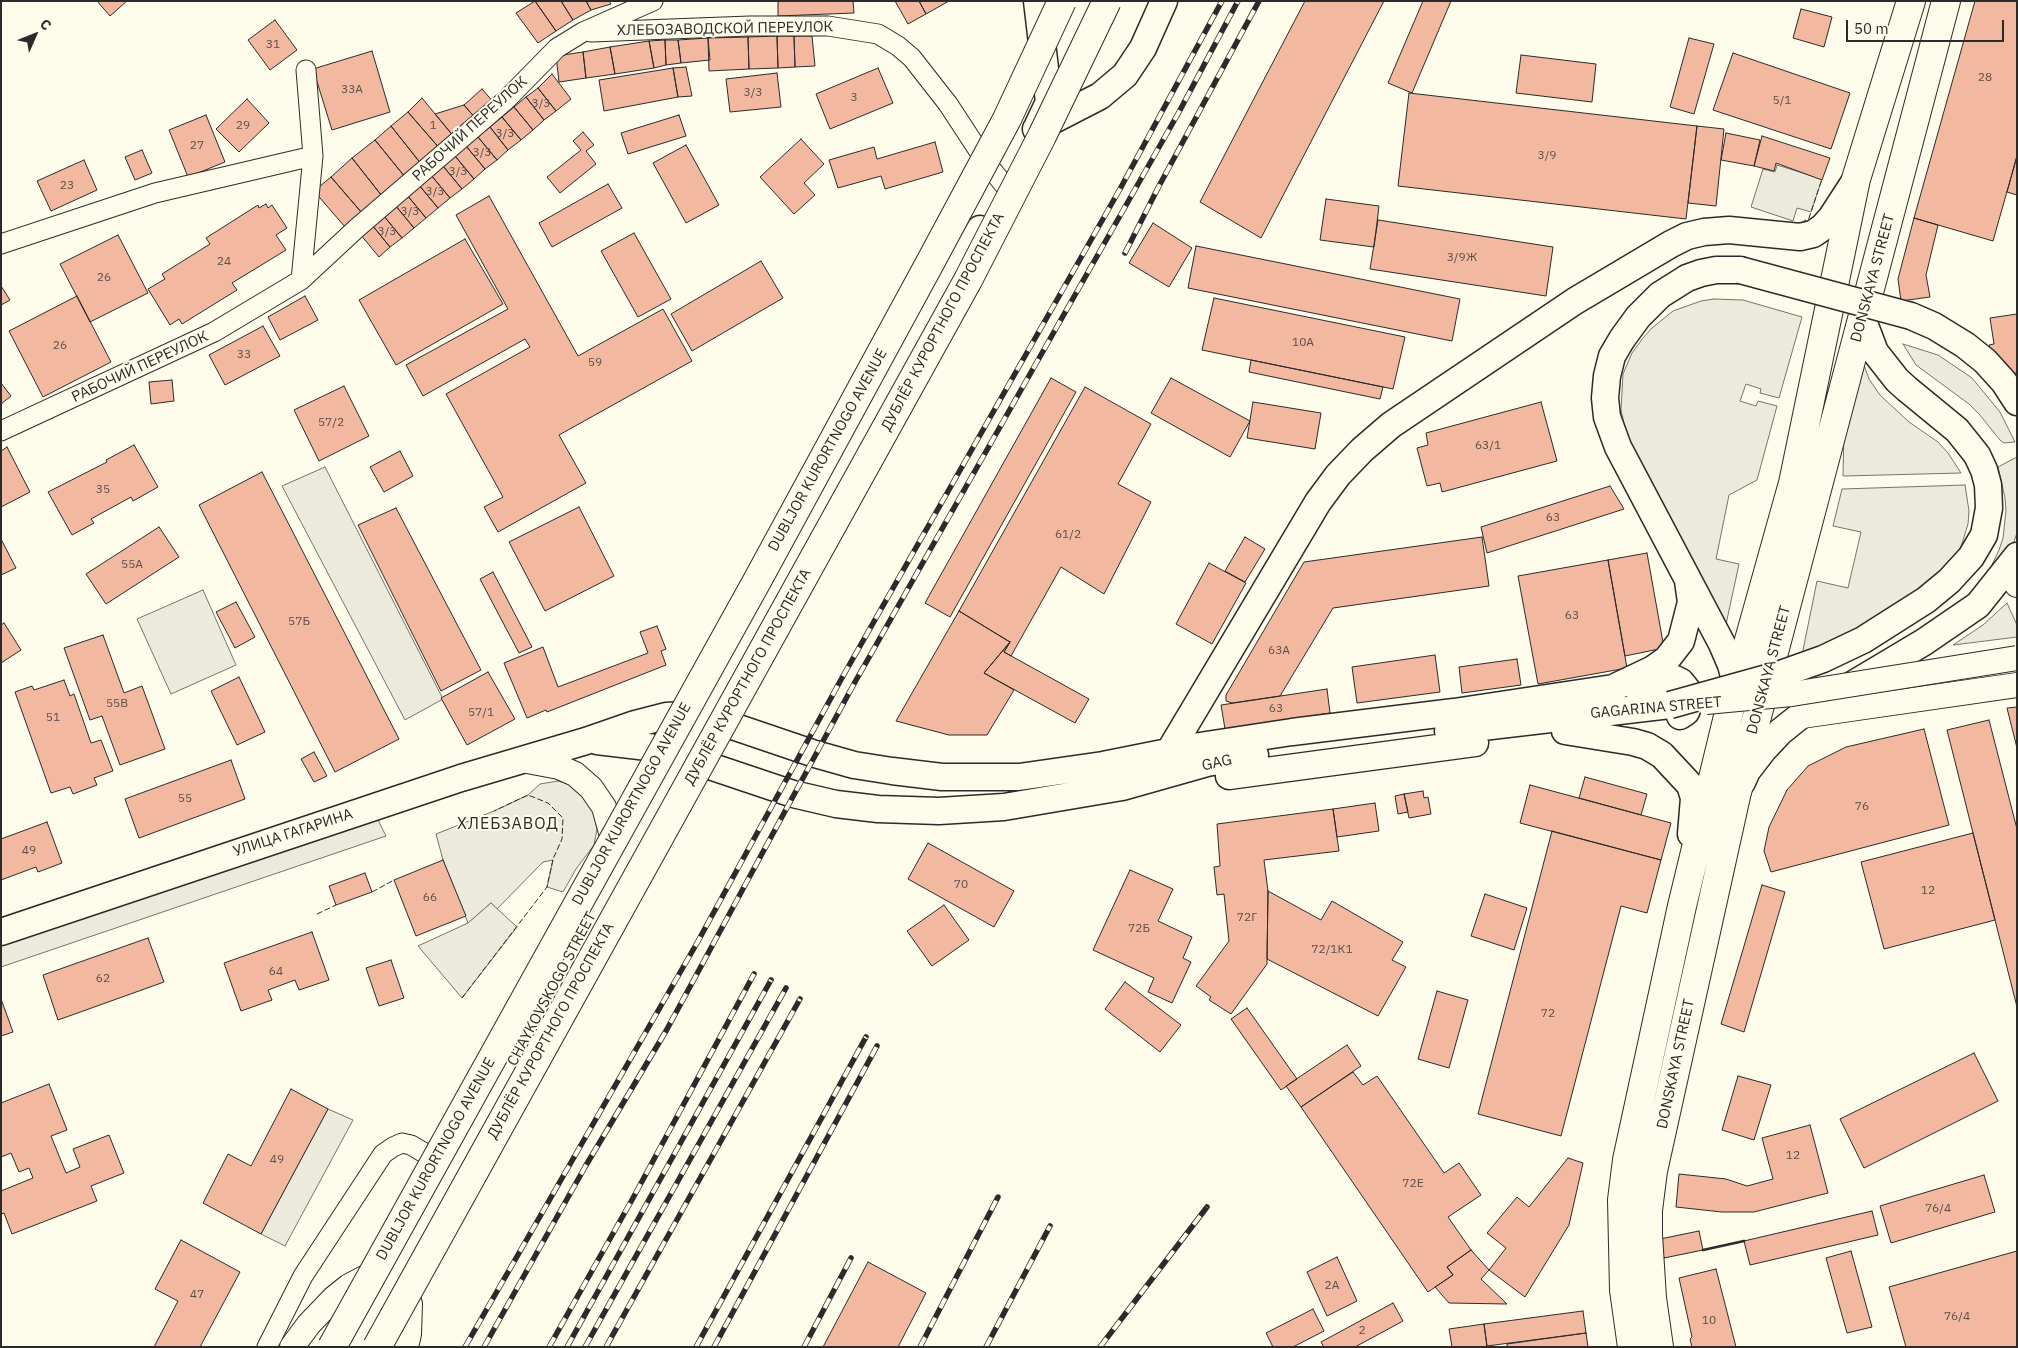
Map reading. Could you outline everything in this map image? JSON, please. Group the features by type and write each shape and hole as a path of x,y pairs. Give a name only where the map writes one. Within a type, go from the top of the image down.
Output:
{"main road":[{"path":"703,716 1005,186 1049,102 1036,1"},
{"name":"DUBLJOR KURORTNOGO AVENUE","path":"332,1347 757,581 931,261 1007,119 1062,1"},
{"name":"ДУБЛЁР КУРОРТНОГО ПРОСПЕКТА","path":"377,1347 968,280 1042,136 1106,1"},
{"path":"1035,129 1100,96 1125,75 1143,48 1164,1"},
{"path":"1632,1347 1624,1290 1622,1200 1626,1167 1682,906 1730,708 1793,483 1856,179 1911,1"},
{"name":"DONSKAYA STREET","path":"1659,1347 1652,1298 1648,1235 1648,1210 1653,1171 1736,796 1946,1"},
{"path":"1170,752 1318,502 1338,475 1362,450 1391,425 1567,306 1671,244 1687,236 1728,230 1800,237 1813,234 1831,218 1856,179"},
{"path":"1730,708 1734,685 1732,665 1618,446 1608,417 1605,398 1607,376 1612,356 1638,318 1660,295 1680,282 1701,273 1716,270 1740,270 1911,316 1934,326 1965,345 1984,361 2004,382 2017,402"},
{"path":"1670,704 1778,675 1863,640 1926,600 1949,581 1971,557 1984,535 1989,508 1988,485 1977,455 1957,430 1897,380 1875,352 1864,323 1867,302"},
{"path":"1736,796 1747,771 1780,732 1800,716 1924,642 1978,605 2017,556"},
{"path":"1613,688 1653,669 1668,659 1681,641 1690,602 1688,581"},
{"path":"1675,679 1686,687 1690,702 1686,712 1681,716 1211,779 1141,783 1004,807 939,811 878,809 836,804 793,794 681,755 637,745 586,740 666,716 703,716 815,754 854,765 892,772 942,776 1019,777 1103,765 1292,732 1454,712 1675,679"},
{"name":"GAGARINA STREET","path":"1295,749 1670,704"},
{"name":"CHAYKOVSKOGO STREET","path":"681,755 703,716"},
{"path":"1565,731 1647,746 1662,755 1690,785 1694,798 1694,814 1682,906"},
{"name":"УЛИЦА ГАГАРИНА","path":"1,932 275,839 461,778 586,740"},
{"name":"GAG","path":"1141,783 1207,764 1295,749"}],"street":[{"name":"РАБОЧИЙ ПЕРЕУЛОК","path":"1,431 214,332 301,280 506,100 557,48 582,32 654,1"},
{"name":"ХЛЕБОЗАВОДСКОЙ ПЕРЕУЛОК","path":"582,32 750,26 819,26 854,29 878,34 898,46 912,58 948,104 988,165 1005,186"},
{"path":"301,280 313,156 306,70"},
{"path":"1,244 156,194 313,156"},
{"name":"GAGARINA STREET","path":"1670,704 1729,701 1792,694 2017,658"},
{"path":"1800,716 2017,685"},
{"name":"CHAYKOVSKOGO STREET","path":"354,1347 454,1170 681,755"},
{"path":"522,760 559,767 575,774 591,788 604,807 612,836 610,882"},
{"path":"267,1347 303,1276 383,1154 402,1143 411,1145 454,1170"},
{"path":"292,1347 309,1324 334,1298 349,1286 376,1272 395,1267 402,1261"},
{"path":"402,1261 401,1277 410,1304 409,1334 406,1347"}],"shaded area":[{"path":"1777,165 1822,179 1811,212 1797,208 1793,221 1751,207 1763,169 1775,172"},
{"path":"1714,299 1743,300 1802,317 1779,398 1760,393 1761,389 1746,384 1740,401 1756,406 1758,401 1777,406 1757,480 1729,495 1716,559 1739,564 1725,629 1633,449 1621,410 1623,374 1632,353 1643,338 1673,311 1701,301"},
{"path":"1903,344 1938,355 1972,378 2000,412 2015,442 2004,443 2000,440 1969,404 1916,365"},
{"path":"1862,360 1869,379 1880,395 1909,422 1938,442 1961,473 1843,476 1844,426"},
{"path":"2017,457 2017,533 2012,547 1984,589 1965,601 1987,575 1999,550 2003,538 2006,511 1998,467"},
{"path":"325,467 443,699 405,720 282,486"},
{"path":"1965,485 1969,511 1968,524 1960,550 1952,565 1882,616 1802,655 1817,581 1848,588 1861,532 1833,526 1842,489"},
{"path":"203,590 236,665 171,694 137,619"},
{"path":"2007,603 2017,625 2017,637 1953,645 1983,625"},
{"path":"558,781 569,784 587,801 594,814 597,829 594,845 576,869 563,892 547,887 553,860 543,862 497,909 491,903 468,923 443,860 436,834 528,795 540,784"},
{"path":"372,808 386,836 1,967 1,932"},
{"path":"491,903 517,927 462,998 418,946 468,923"},
{"path":"328,1109 353,1120 285,1246 261,1234"}],"building":[{"path":"97,1 127,1 110,16"},
{"path":"535,1 556,31 538,43 516,13"},
{"path":"535,1 561,1 573,20 556,31"},
{"path":"561,1 586,1 591,10 573,20"},
{"path":"586,1 609,1 611,4 591,10"},
{"path":"778,1 853,1 854,13 778,16"},
{"path":"895,1 919,1 926,14 908,24"},
{"path":"919,1 949,1 926,14"},
{"path":"1305,1 1384,1 1261,238 1200,202"},
{"path":"1423,1 1451,1 1412,93 1388,83"},
{"path":"1975,1 2017,1 2017,156 1993,241 1914,218"},
{"path":"1801,9 1832,17 1824,47 1793,38"},
{"path":"275,20 297,50 270,70 248,40"},
{"path":"777,36 778,68 749,69 748,37"},
{"path":"777,36 794,36 795,67 778,68"},
{"path":"794,36 812,36 815,66 795,67"},
{"path":"748,37 749,69 709,71 708,38"},
{"path":"708,38 710,60 681,63 678,40"},
{"path":"1689,38 1714,44 1694,114 1670,107"},
{"path":"665,40 666,65 654,68 649,41"},
{"path":"665,40 678,40 681,63 666,65"},
{"path":"649,41 654,68 615,74 610,47"},
{"path":"610,47 615,74 586,78 583,52"},
{"path":"372,51 390,112 332,130 313,69"},
{"path":"583,52 586,78 559,82 556,56"},
{"path":"1733,53 1850,93 1831,149 1713,110"},
{"path":"1521,55 1596,64 1592,102 1516,93"},
{"path":"686,67 692,96 678,97 673,68"},
{"path":"673,68 678,97 604,111 599,80"},
{"path":"878,68 893,103 830,129 816,94"},
{"path":"777,73 781,107 730,112 726,79"},
{"path":"552,74 571,99 556,111 538,88"},
{"path":"538,88 556,111 544,120 526,97"},
{"path":"482,89 495,104 477,120 464,105"},
{"path":"1409,93 1697,126 1686,219 1398,186"},
{"path":"526,97 544,120 533,130 514,107"},
{"path":"422,98 455,138 441,150 408,112"},
{"path":"247,99 269,123 239,152 216,129"},
{"path":"464,105 477,120 455,138 435,114"},
{"path":"514,107 533,130 521,140 502,117"},
{"path":"408,112 441,150 422,165 391,126"},
{"path":"206,115 225,162 188,177 169,130"},
{"path":"679,115 686,136 628,154 621,133"},
{"path":"502,117 521,140 508,150 490,127"},
{"path":"391,126 422,165 405,177 375,140"},
{"path":"1697,126 1724,129 1716,206 1688,203"},
{"path":"490,127 508,150 497,160 478,137"},
{"path":"583,132 594,145 586,151 596,164 560,193 547,177 581,150 573,141"},
{"path":"1726,133 1760,140 1754,166 1721,160"},
{"path":"1762,136 1830,158 1822,180 1776,163 1774,171 1754,166"},
{"path":"478,137 497,160 485,169 466,146"},
{"path":"801,139 824,164 804,183 815,195 794,214 760,177"},
{"path":"375,140 405,177 382,196 352,158"},
{"path":"935,142 943,172 885,189 881,176 838,188 829,160 874,147 877,159"},
{"path":"686,145 719,205 686,223 653,163"},
{"path":"466,146 485,169 474,179 455,156"},
{"path":"142,150 152,173 135,180 125,157"},
{"path":"455,156 474,179 462,189 443,166"},
{"path":"2017,156 2017,195 2007,192"},
{"path":"352,158 382,196 362,213 331,177"},
{"path":"84,160 97,190 51,211 37,181"},
{"path":"443,166 462,189 450,198 431,175"},
{"path":"431,175 450,198 438,208 419,185"},
{"path":"331,177 362,213 345,227 314,191"},
{"path":"608,184 622,208 552,247 539,223"},
{"path":"419,185 438,208 426,218 407,195"},
{"path":"407,195 426,218 414,228 395,205"},
{"path":"489,196 578,356 663,309 692,361 559,435 586,483 498,532 484,507 503,497 446,394 530,347 525,339 423,396 406,365 508,309 456,215"},
{"path":"1326,199 1379,206 1374,247 1320,240"},
{"path":"266,204 268,208 272,205 287,228 276,235 286,250 232,283 237,290 182,324 179,319 170,325 148,289 165,279 162,274 210,244 206,238 258,205 259,208"},
{"path":"395,205 414,228 402,238 383,215"},
{"path":"383,215 402,238 390,247 372,225"},
{"path":"1914,218 1938,225 1926,275 1930,297 1901,301 1898,279"},
{"path":"1378,220 1553,247 1546,296 1370,269"},
{"path":"1153,223 1192,248 1169,287 1129,263"},
{"path":"372,225 390,247 379,257 360,234"},
{"path":"634,233 671,299 638,317 601,251"},
{"path":"118,235 148,293 90,322 60,264"},
{"path":"465,239 503,304 396,365 359,300"},
{"path":"1196,246 1460,299 1452,341 1188,288"},
{"path":"761,261 783,298 692,351 671,314"},
{"path":"1,286 10,300 1,305"},
{"path":"77,296 111,362 43,397 9,331"},
{"path":"305,296 318,320 280,340 268,317"},
{"path":"1214,298 1405,337 1393,389 1202,350"},
{"path":"2017,314 2017,373 2000,376 1993,365 1989,345 1994,344 1990,318"},
{"path":"263,326 280,356 225,385 209,355"},
{"path":"1251,360 1383,387 1380,399 1249,372"},
{"path":"1051,378 1076,392 950,617 925,603"},
{"path":"1171,378 1250,421 1230,457 1151,413"},
{"path":"172,380 174,401 151,404 149,382"},
{"path":"1,383 11,396 1,404"},
{"path":"344,386 369,436 319,461 294,410"},
{"path":"1085,387 1151,424 1118,484 1151,502 1104,594 1061,567 1011,656 1004,652 1010,642 959,611"},
{"path":"1253,402 1321,413 1315,449 1247,438"},
{"path":"1541,402 1557,461 1442,492 1440,483 1427,486 1417,448 1428,445 1426,433"},
{"path":"134,445 158,487 133,501 131,497 91,519 94,523 72,535 48,492 107,462 106,460"},
{"path":"7,447 30,492 1,507 1,451"},
{"path":"400,451 413,476 384,492 370,467"},
{"path":"262,472 399,739 335,772 199,505"},
{"path":"1610,486 1624,509 1487,553 1481,527"},
{"path":"579,507 614,576 545,611 509,542"},
{"path":"396,508 481,670 441,691 358,525"},
{"path":"159,527 179,557 106,604 86,574"},
{"path":"1245,537 1265,549 1245,582 1225,571"},
{"path":"1482,537 1489,586 1333,608 1280,696 1232,703 1226,701 1226,695 1304,562"},
{"path":"1,542 16,568 1,575"},
{"path":"1647,553 1664,648 1625,656 1608,560"},
{"path":"1608,560 1627,668 1538,684 1518,576"},
{"path":"1209,563 1246,583 1212,644 1176,624"},
{"path":"493,572 532,647 519,653 480,579"},
{"path":"236,602 255,637 235,648 216,612"},
{"path":"959,611 1010,642 984,673 1014,690 987,735 949,735 896,721"},
{"path":"4,623 21,650 1,663 1,625"},
{"path":"657,626 666,649 661,651 666,665 547,712 546,710 527,718 504,663 543,647 558,687 648,653 640,632"},
{"path":"103,635 124,693 142,686 165,749 120,765 102,716 90,720 64,648"},
{"path":"1010,642 1004,652 1089,699 1075,723 984,673"},
{"path":"1435,655 1440,692 1357,703 1352,667"},
{"path":"1517,659 1521,685 1462,693 1459,667"},
{"path":"488,672 515,719 467,745 441,698"},
{"path":"239,677 265,732 237,745 211,691"},
{"path":"64,680 70,696 74,694 91,743 101,740 113,771 94,778 97,785 73,794 70,787 51,793 15,692 32,686 34,690"},
{"path":"1327,689 1330,713 1225,729 1221,705"},
{"path":"2017,707 2017,748 2007,708"},
{"path":"1989,720 2017,829 2017,1007 1947,730"},
{"path":"1924,729 1949,825 1771,872 1764,851 1769,827 1787,790 1808,766 1846,747"},
{"path":"314,752 327,776 314,782 301,759"},
{"path":"231,760 245,799 139,838 125,799"},
{"path":"1585,777 1647,794 1641,815 1579,798"},
{"path":"1530,785 1671,823 1661,860 1520,823"},
{"path":"1423,791 1424,798 1428,797 1431,814 1409,818 1404,794"},
{"path":"1404,794 1408,812 1398,814 1395,796"},
{"path":"1375,803 1379,831 1337,837 1333,809"},
{"path":"1333,809 1339,851 1264,860 1268,891 1267,964 1231,1014 1209,1000 1211,997 1196,986 1229,941 1224,894 1217,895 1214,867 1220,866 1217,824"},
{"path":"47,822 62,863 38,872 36,867 1,880 1,839"},
{"path":"1552,831 1661,860 1647,913 1621,906 1561,1136 1478,1114"},
{"path":"1973,833 1995,920 1884,949 1861,862"},
{"path":"928,843 1014,891 994,927 908,879"},
{"path":"443,860 466,916 416,936 394,880"},
{"path":"1130,870 1173,889 1158,921 1192,937 1183,958 1191,962 1172,1003 1148,992 1154,978 1093,950"},
{"path":"365,873 372,892 336,905 329,886"},
{"path":"1762,885 1785,892 1744,1032 1721,1024"},
{"path":"1268,891 1321,920 1332,901 1403,942 1392,960 1406,967 1378,1016 1267,959"},
{"path":"1485,894 1527,908 1514,950 1471,936"},
{"path":"944,905 969,940 932,966 907,931"},
{"path":"312,932 329,980 299,990 295,980 268,990 272,1000 241,1011 224,963"},
{"path":"148,938 164,982 58,1020 43,975"},
{"path":"391,960 404,998 379,1006 366,968"},
{"path":"1125,982 1181,1025 1160,1052 1105,1009"},
{"path":"1437,991 1468,1000 1449,1068 1418,1059"},
{"path":"1,999 13,1032 1,1036"},
{"path":"1247,1008 1297,1079 1281,1090 1231,1019"},
{"path":"1347,1045 1361,1066 1301,1107 1286,1086"},
{"path":"1974,1053 1998,1101 1864,1168 1840,1119"},
{"path":"1353,1072 1363,1085 1377,1076 1444,1173 1459,1163 1481,1195 1448,1217 1471,1250 1447,1267 1453,1275 1428,1292 1301,1107"},
{"path":"1738,1076 1771,1085 1754,1140 1722,1130"},
{"path":"49,1084 67,1130 51,1136 66,1173 80,1167 73,1149 109,1135 124,1173 91,1186 97,1201 12,1234 4,1213 1,1214 1,1191 33,1178 29,1168 19,1172 11,1153 1,1157 1,1103"},
{"path":"291,1089 328,1109 261,1234 203,1203 228,1154 251,1166"},
{"path":"1810,1125 1828,1193 1754,1212 1722,1212 1676,1207 1679,1174 1726,1179 1747,1186 1773,1179 1762,1138"},
{"path":"1568,1158 1583,1163 1569,1225 1525,1297 1489,1270 1506,1248 1487,1233 1517,1197 1529,1207"},
{"path":"1984,1175 1995,1212 1891,1243 1880,1206"},
{"path":"1872,1211 1878,1235 1750,1265 1744,1241"},
{"path":"1699,1231 1703,1250 1664,1258 1660,1239"},
{"path":"181,1240 240,1272 200,1347 154,1347 178,1301 155,1289"},
{"path":"1471,1250 1489,1270 1481,1279 1507,1304 1449,1303 1435,1287 1453,1275 1447,1267"},
{"path":"1851,1251 1872,1327 1847,1333 1826,1258"},
{"path":"2017,1251 2017,1347 1906,1347 1889,1287"},
{"path":"1337,1257 1357,1301 1327,1316 1307,1272"},
{"path":"868,1262 926,1293 898,1347 823,1347"},
{"path":"1716,1269 1736,1347 1692,1347 1690,1339 1692,1337 1679,1278"},
{"path":"1393,1303 1403,1321 1355,1347 1324,1347 1321,1342"},
{"path":"1313,1309 1324,1331 1293,1347 1273,1347 1266,1333"},
{"path":"1583,1311 1586,1333 1487,1346 1484,1324"},
{"path":"1484,1324 1487,1347 1452,1347 1449,1329"},
{"path":"1586,1333 1588,1347 1507,1347 1507,1344"}],"railway":[{"path":"465,1347 697,943 843,676 1120,189 1222,1"},
{"path":"484,1347 585,1167 666,1031 855,682 1179,112 1238,1"},
{"path":"1125,253 1259,1"},
{"path":"549,1347 633,1198 754,974"},
{"path":"567,1347 771,980"},
{"path":"585,1347 786,988"},
{"path":"606,1347 800,999"},
{"path":"696,1347 866,1037"},
{"path":"714,1347 877,1046"},
{"path":"920,1347 998,1197"},
{"path":"1100,1347 1207,1207"},
{"path":"986,1347 1050,1226"},
{"path":"804,1347 851,1258"}],"fence":[{"path":"1801,223 1809,218 1822,179"},
{"path":"462,998 547,887 553,859 562,839 563,818 548,803 528,795 494,811"},
{"path":"372,892 394,880"},
{"path":"317,914 336,905"}],"wall":[{"path":"1703,1250 1744,1241"}],"district":[{"name":"ХЛЕБЗАВОД","path":"508,824"}]}
